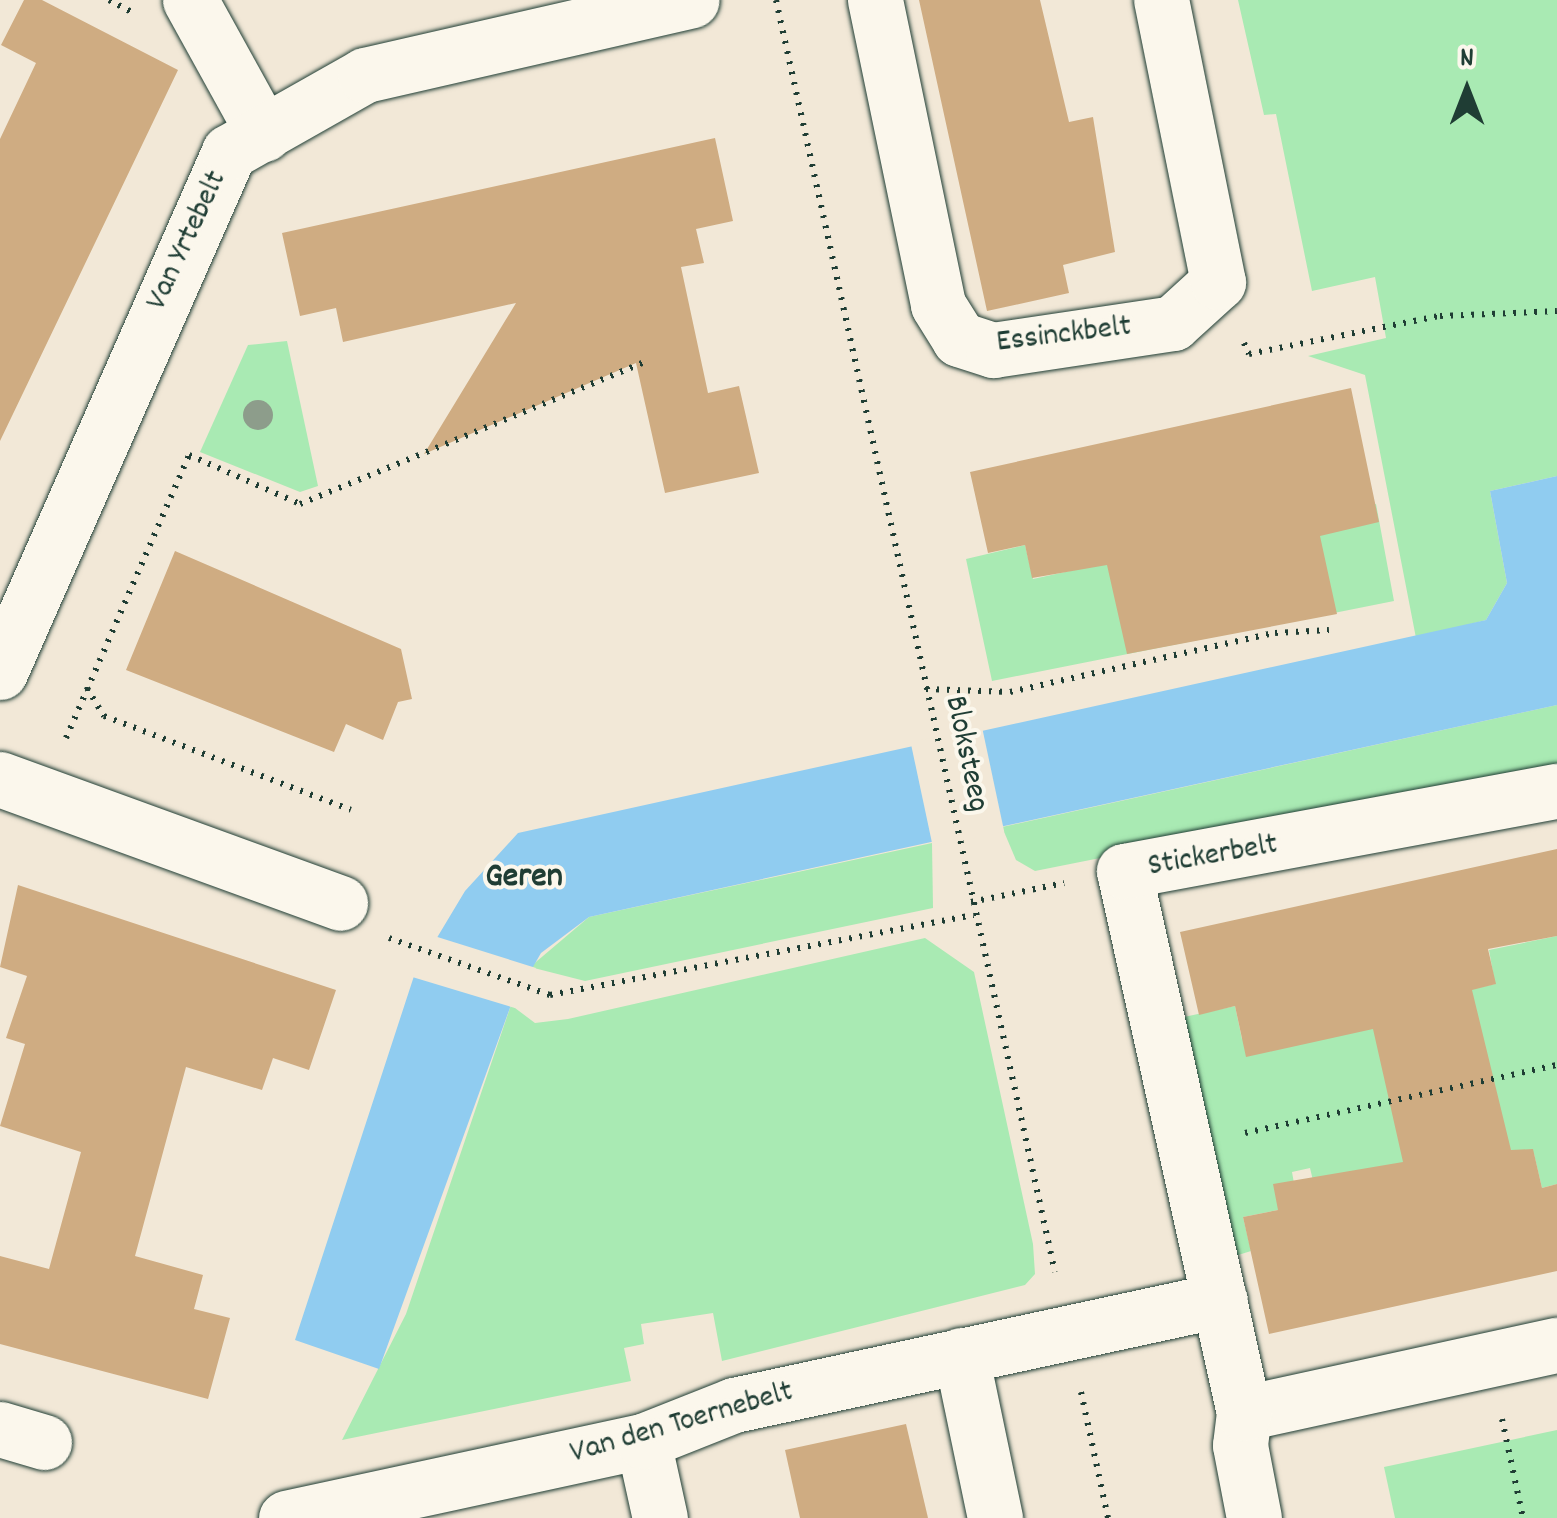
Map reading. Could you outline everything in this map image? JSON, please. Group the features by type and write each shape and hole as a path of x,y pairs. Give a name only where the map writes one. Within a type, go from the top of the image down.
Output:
{"street":[{"path":"190,0 264,134"},
{"name":"Van Yrtebelt","path":"0,672 228,152 365,75 692,0"},
{"name":"Essinckbelt","path":"876,0 938,305 959,338 993,350 1173,323 1218,282"},
{"path":"1161,0 1218,282"},
{"path":"22,787 340,903"},
{"name":"Stickerbelt","path":"1254,1518 1240,1446 1244,1413 1124,871 1557,791"},
{"path":"995,1518 961,1355 1220,1300"},
{"path":"1244,1413 1557,1345"},
{"name":"Van den Toernebelt","path":"286,1518 643,1441 734,1405 961,1355"},
{"path":"643,1441 660,1518"}],"path":[{"name":"Bloksteeg","path":"776,0 1108,1518"},
{"path":"1218,282 1249,354 1440,316 1557,311"},
{"path":"22,787 86,687 188,455 300,504 646,362"},
{"path":"926,689 1010,692 1275,632 1328,630"},
{"path":"86,687 104,716 352,810"},
{"path":"971,902 1124,871"},
{"path":"403,948 550,996 974,915"},
{"path":"1185,1146 1557,1065"},
{"path":"1490,1360 1523,1518"}],"green space":[{"path":"1238,0 1557,0 1557,476 1490,491 1507,583 1486,620 1416,638 1365,375 1308,356 1386,338 1375,277 1312,291 1276,114 1264,115"},
{"path":"287,341 318,486 300,492 200,452 248,345"},
{"path":"1376,504 1394,601 992,681 966,559 1025,545 1033,579"},
{"path":"1557,705 1557,767 1035,871 1016,860 1002,827"},
{"path":"932,843 933,908 585,981 530,967 589,917"},
{"path":"1557,936 1557,1184 1542,1188 1534,1154 1326,1235 1310,1168 1292,1172 1298,1206 1243,1217 1251,1251 1235,1256 1184,1017 1235,1006 1242,1039 1495,984 1489,950"},
{"path":"925,938 974,972 1033,1244 1035,1274 1025,1285 722,1361 713,1313 641,1324 644,1344 624,1348 631,1381 342,1440 406,1314 511,1005 535,1023 568,1019"},
{"path":"1557,1430 1557,1518 1395,1518 1384,1467"}],"water":[{"path":"1557,476 1557,705 589,917 541,953 511,1005 379,1369 295,1340 414,976 465,891 518,833 1486,620 1507,583 1490,491"}],"pier":[{"path":"982,727 1004,832 933,847 911,742"},
{"path":"431,935 536,968 515,1008 409,976"}],"building":[{"path":"24,0 42,0 178,70 0,441 0,139 36,63 1,45"},
{"path":"919,0 1040,0 1069,122 1093,117 1115,252 1063,265 1069,293 987,311"},
{"path":"715,138 733,221 696,229 704,263 681,267 708,393 739,386 759,473 665,493 636,363 424,454 516,303 343,342 336,308 300,316 282,233"},
{"path":"1351,388 1379,522 1320,536 1337,614 1127,654 1107,565 1032,578 1025,545 988,553 970,472"},
{"path":"175,551 401,649 412,699 398,702 383,740 346,724 334,752 126,670"},
{"path":"1557,849 1557,936 1488,949 1496,984 1472,990 1511,1150 1533,1149 1542,1188 1557,1184 1557,1271 1269,1334 1243,1217 1278,1210 1273,1184 1403,1162 1373,1029 1246,1057 1235,1006 1199,1015 1180,932"},
{"path":"18,885 336,990 309,1070 273,1058 262,1090 186,1067 135,1256 203,1275 194,1309 230,1318 208,1399 0,1344 0,1256 49,1269 81,1152 0,1126 25,1044 6,1038 27,976 0,967"},
{"path":"906,1424 928,1518 800,1518 785,1450"}],"district":[{"name":"Geren","path":"524,878"}]}
